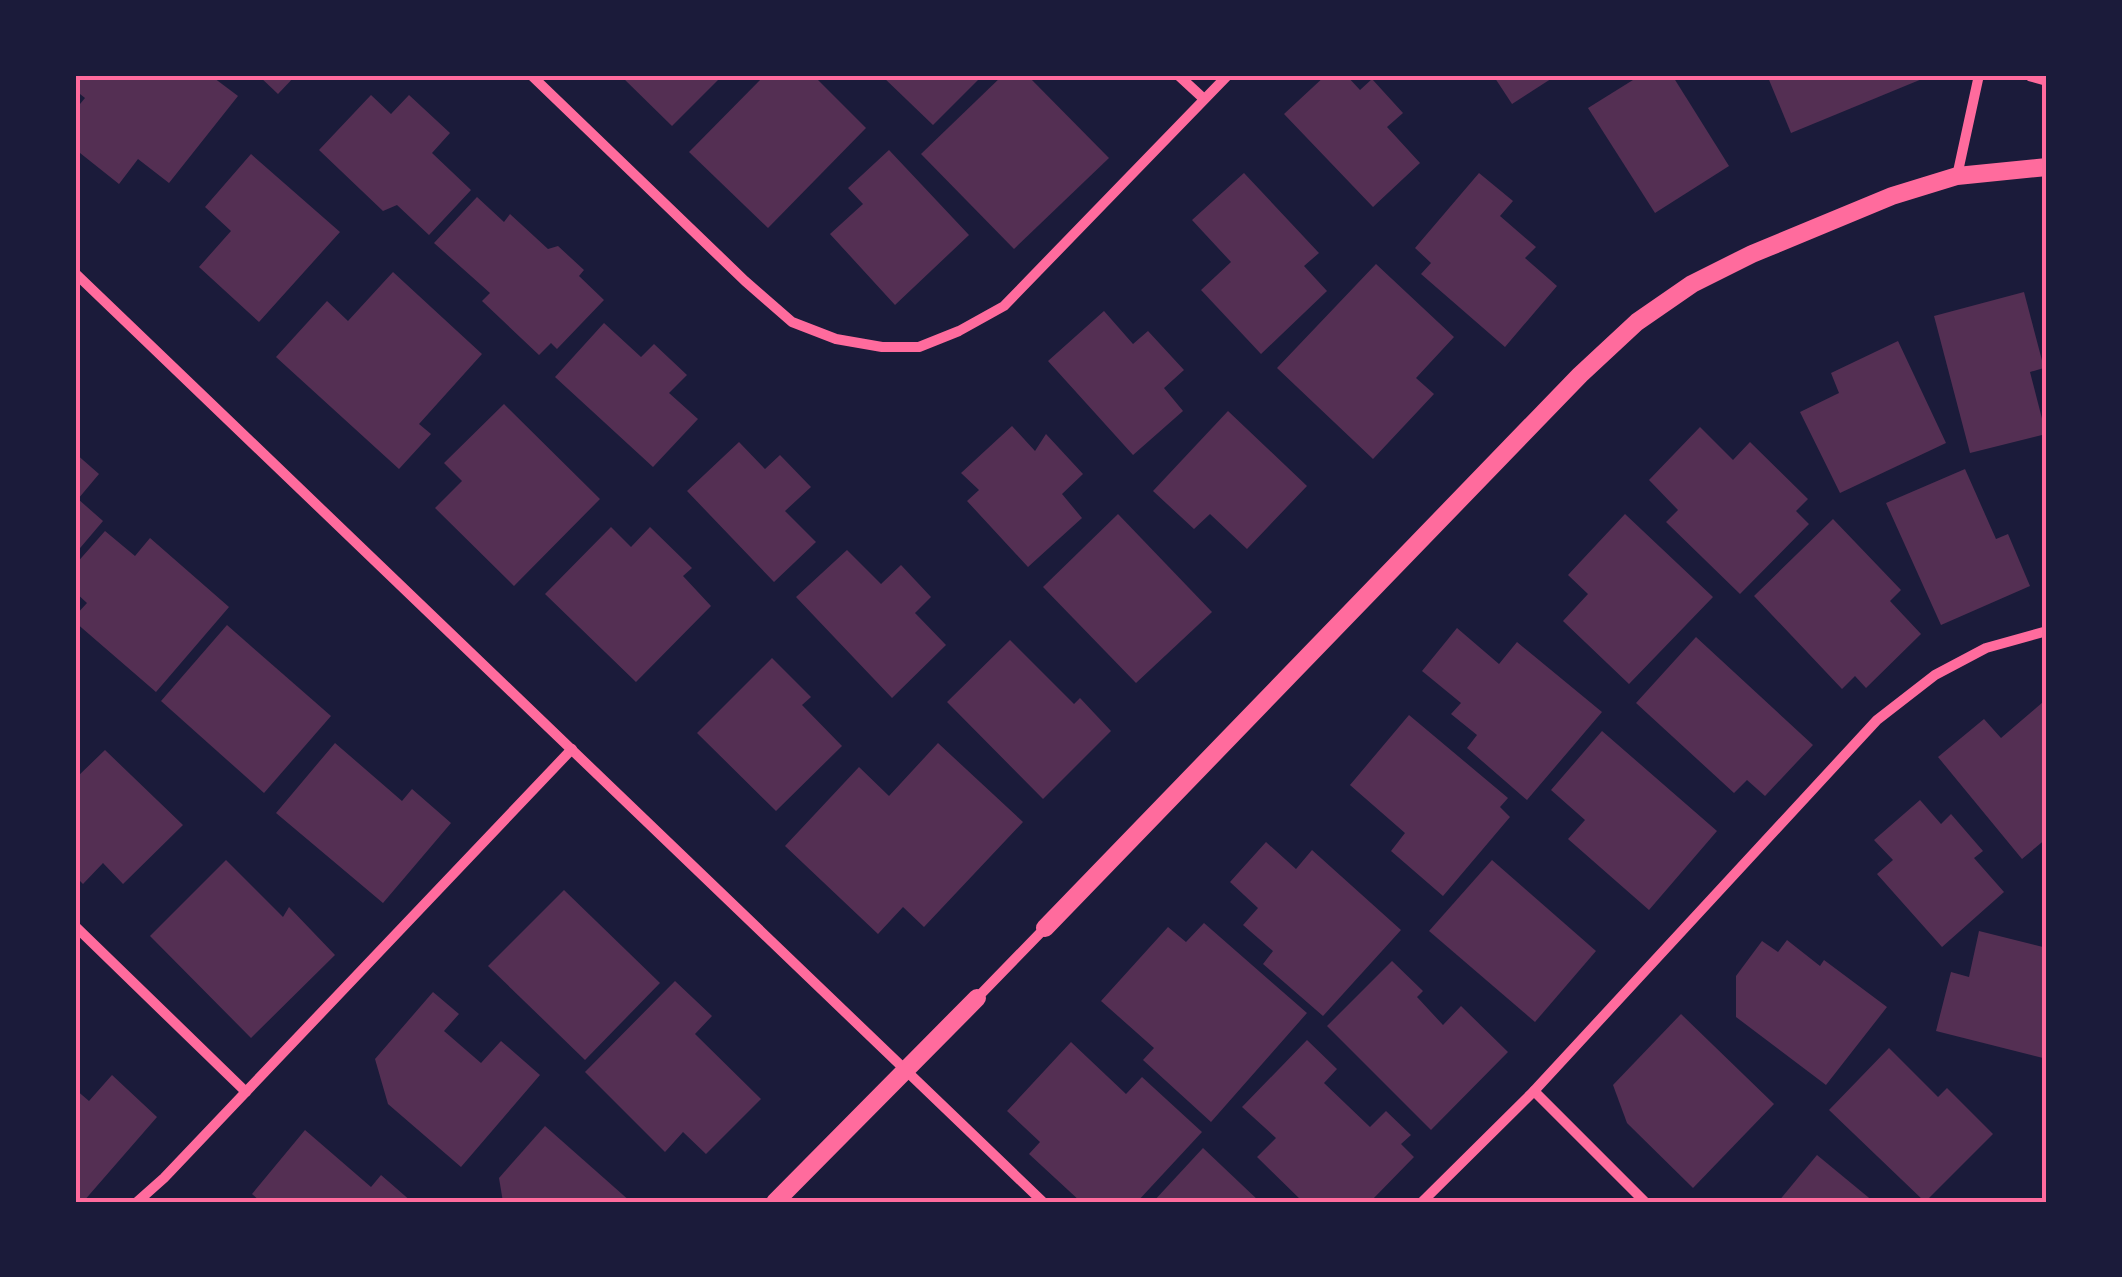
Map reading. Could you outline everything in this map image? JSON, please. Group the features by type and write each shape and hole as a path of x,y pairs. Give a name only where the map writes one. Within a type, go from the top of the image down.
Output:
{"street":[{"path":"532,75 792,322 836,339 882,346 919,346 959,332 1004,306 1228,75"},
{"path":"1178,75 1204,99"},
{"path":"1957,176 1979,75"},
{"path":"775,1202 1580,374 1636,322 1692,284 1752,254 1892,196 1957,176 2047,167"},
{"path":"75,272 1043,1202"},
{"path":"1422,1202 1534,1091 1877,720 1935,675 1986,648 2047,631"},
{"path":"137,1202 572,750"},
{"path":"75,926 246,1092"},
{"path":"1534,1091 1645,1202"}],"building":[{"path":"75,75 210,75 238,96 169,183 138,159 119,184 75,149 75,110 85,98 75,90"},
{"path":"258,75 296,75 278,94"},
{"path":"620,75 723,75 672,126"},
{"path":"765,75 813,75 866,128 768,228 689,152"},
{"path":"881,75 983,75 933,125"},
{"path":"1003,75 1027,75 1109,158 1014,249 921,154"},
{"path":"1326,75 1346,75 1360,90 1372,79 1403,113 1387,127 1420,163 1373,207 1284,114"},
{"path":"1493,75 1557,75 1512,104"},
{"path":"1641,75 1672,75 1729,166 1655,213 1588,108"},
{"path":"1767,75 1921,75 1922,79 1791,133"},
{"path":"371,95 391,114 409,95 450,133 432,153 471,190 429,235 397,205 383,211 319,150"},
{"path":"889,150 969,235 895,305 830,234 863,204 848,188"},
{"path":"251,154 340,232 259,322 199,267 231,231 205,207"},
{"path":"1244,173 1319,253 1304,266 1327,291 1261,354 1201,290 1231,262 1192,220"},
{"path":"1479,173 1513,201 1500,216 1536,247 1525,258 1557,286 1505,347 1421,274 1431,263 1415,248"},
{"path":"477,197 504,222 510,214 548,249 558,246 584,270 579,276 604,300 557,349 551,343 539,355 482,301 490,293 434,243"},
{"path":"1376,264 1454,337 1416,378 1434,394 1373,459 1277,368"},
{"path":"393,272 482,354 419,424 431,434 399,469 276,357 327,301 348,321"},
{"path":"2024,292 2044,368 2030,372 2046,434 1970,453 1934,316"},
{"path":"1104,311 1133,344 1148,331 1184,370 1164,388 1183,411 1133,455 1048,361"},
{"path":"604,323 641,357 654,344 687,375 669,393 698,419 653,467 555,377"},
{"path":"1898,341 1946,443 1840,493 1800,412 1839,393 1831,373"},
{"path":"504,404 600,499 514,586 435,508 462,481 444,463"},
{"path":"1228,411 1307,486 1247,549 1210,514 1194,529 1153,491"},
{"path":"1012,426 1035,451 1046,434 1083,474 1062,494 1082,518 1028,567 967,501 979,490 961,473"},
{"path":"1700,427 1733,460 1750,442 1808,499 1796,511 1809,524 1740,594 1666,522 1678,510 1649,480"},
{"path":"739,442 765,469 780,455 811,487 785,511 816,542 774,582 687,491"},
{"path":"75,453 99,474 78,499 103,521 75,554"},
{"path":"1965,469 1996,539 2008,534 2030,586 1941,625 1886,503"},
{"path":"1118,514 1212,612 1136,683 1043,587"},
{"path":"1625,514 1713,597 1629,684 1563,621 1588,594 1568,575"},
{"path":"1833,519 1901,590 1890,601 1921,634 1866,688 1855,676 1842,689 1754,596"},
{"path":"611,527 631,547 650,527 692,568 683,576 711,606 636,682 545,594"},
{"path":"105,531 135,556 150,538 229,607 156,692 75,622 75,616 87,603 75,592 75,565"},
{"path":"847,550 881,584 901,565 931,597 915,613 946,645 892,698 796,597"},
{"path":"227,625 331,716 264,793 161,701"},
{"path":"1457,628 1499,664 1517,642 1602,712 1527,800 1467,748 1477,735 1451,714 1461,703 1422,671"},
{"path":"1696,637 1813,745 1765,796 1747,780 1734,793 1636,703"},
{"path":"1010,640 1074,704 1080,698 1111,731 1043,799 947,702"},
{"path":"772,658 811,697 802,705 842,746 776,811 697,733"},
{"path":"2043,702 2047,707 2047,838 2022,859 1938,757 1984,719 2001,738"},
{"path":"1409,715 1508,798 1500,807 1510,817 1443,896 1391,851 1405,833 1350,785"},
{"path":"1602,731 1717,831 1649,910 1568,839 1585,820 1551,790"},
{"path":"335,743 402,801 412,789 451,823 383,903 276,813"},
{"path":"938,743 1023,822 924,927 903,907 878,934 785,846 859,767 889,796"},
{"path":"105,750 183,825 123,884 103,863 83,884 75,876 75,779"},
{"path":"1920,800 1941,824 1951,814 1983,851 1974,858 2004,892 1942,947 1877,874 1893,860 1874,840"},
{"path":"1266,842 1296,869 1312,850 1401,930 1323,1016 1263,964 1273,951 1243,925 1258,908 1230,882"},
{"path":"226,860 283,917 289,907 335,955 251,1038 150,936"},
{"path":"1492,860 1596,951 1535,1022 1429,931"},
{"path":"564,890 660,983 585,1060 488,966"},
{"path":"1204,923 1307,1013 1211,1122 1143,1060 1154,1048 1101,1001 1168,927 1186,942"},
{"path":"1979,931 2047,948 2047,1059 1936,1031 1951,972 1969,977"},
{"path":"1787,940 1820,966 1824,960 1887,1007 1826,1085 1736,1017 1736,976 1762,941 1778,952"},
{"path":"1392,961 1423,991 1417,997 1443,1025 1461,1006 1508,1052 1431,1130 1327,1026"},
{"path":"675,981 712,1016 695,1034 761,1099 706,1154 683,1132 665,1152 585,1072"},
{"path":"433,992 459,1014 444,1031 481,1063 501,1041 540,1075 461,1167 388,1104 375,1059"},
{"path":"1681,1014 1774,1104 1693,1188 1627,1123 1613,1085"},
{"path":"1307,1040 1337,1069 1324,1083 1370,1127 1386,1111 1411,1135 1401,1144 1414,1157 1370,1202 1303,1202 1257,1157 1276,1138 1242,1107"},
{"path":"1071,1042 1126,1094 1142,1077 1202,1132 1137,1202 1081,1202 1029,1154 1040,1142 1007,1111"},
{"path":"1889,1048 1938,1097 1947,1088 1993,1134 1925,1202 1829,1110"},
{"path":"112,1075 157,1117 83,1202 75,1202 75,1089 89,1101"},
{"path":"545,1126 631,1202 503,1202 499,1178"},
{"path":"305,1130 371,1187 381,1175 412,1202 261,1202 252,1194"},
{"path":"1203,1148 1260,1202 1153,1202"},
{"path":"1817,1155 1874,1202 1778,1202"}]}
